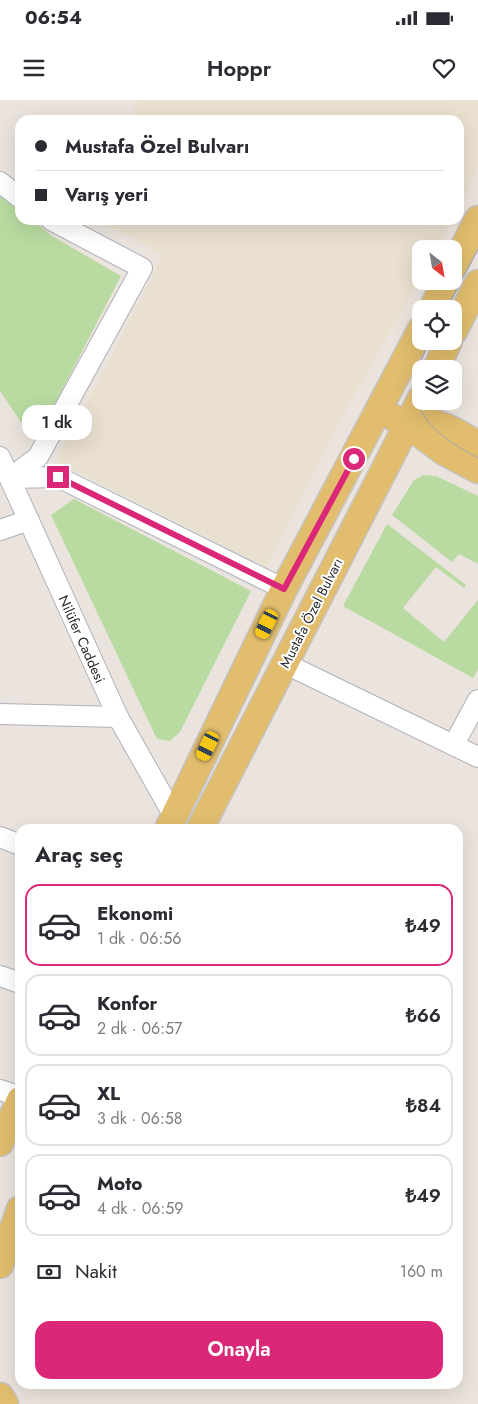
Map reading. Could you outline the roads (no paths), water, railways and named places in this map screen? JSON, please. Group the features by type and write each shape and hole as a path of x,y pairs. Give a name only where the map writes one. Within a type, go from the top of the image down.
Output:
{"main road":[{"path":"462,250 478,219"},
{"path":"462,315 478,283"},
{"path":"171,822 284,589 412,347"},
{"path":"380,410 408,425 444,452 478,470"},
{"name":"Mustafa Özel Bulvarı","path":"203,824 415,410"},
{"path":"408,425 426,421 442,425 478,445"},
{"path":"0,1143 15,1110"},
{"path":"0,1265 15,1223"},
{"path":"0,1396 5,1404"}],"street":[{"path":"0,182 15,194"},
{"path":"10,478 38,457 142,268 60,225"},
{"name":"Nilüfer Caddesi","path":"0,456 118,717 171,822"},
{"path":"10,478 58,477 284,589"},
{"path":"0,530 29,520"},
{"path":"286,664 478,757"},
{"path":"454,744 478,700"},
{"path":"0,714 118,717"},
{"path":"0,837 15,843"},
{"path":"0,976 15,981"},
{"path":"0,1090 15,1097"}],"tram line":[{"path":"451,300 478,249"},
{"path":"426,350 416,381 417,398 422,412 431,425 443,436 478,458"}]}
